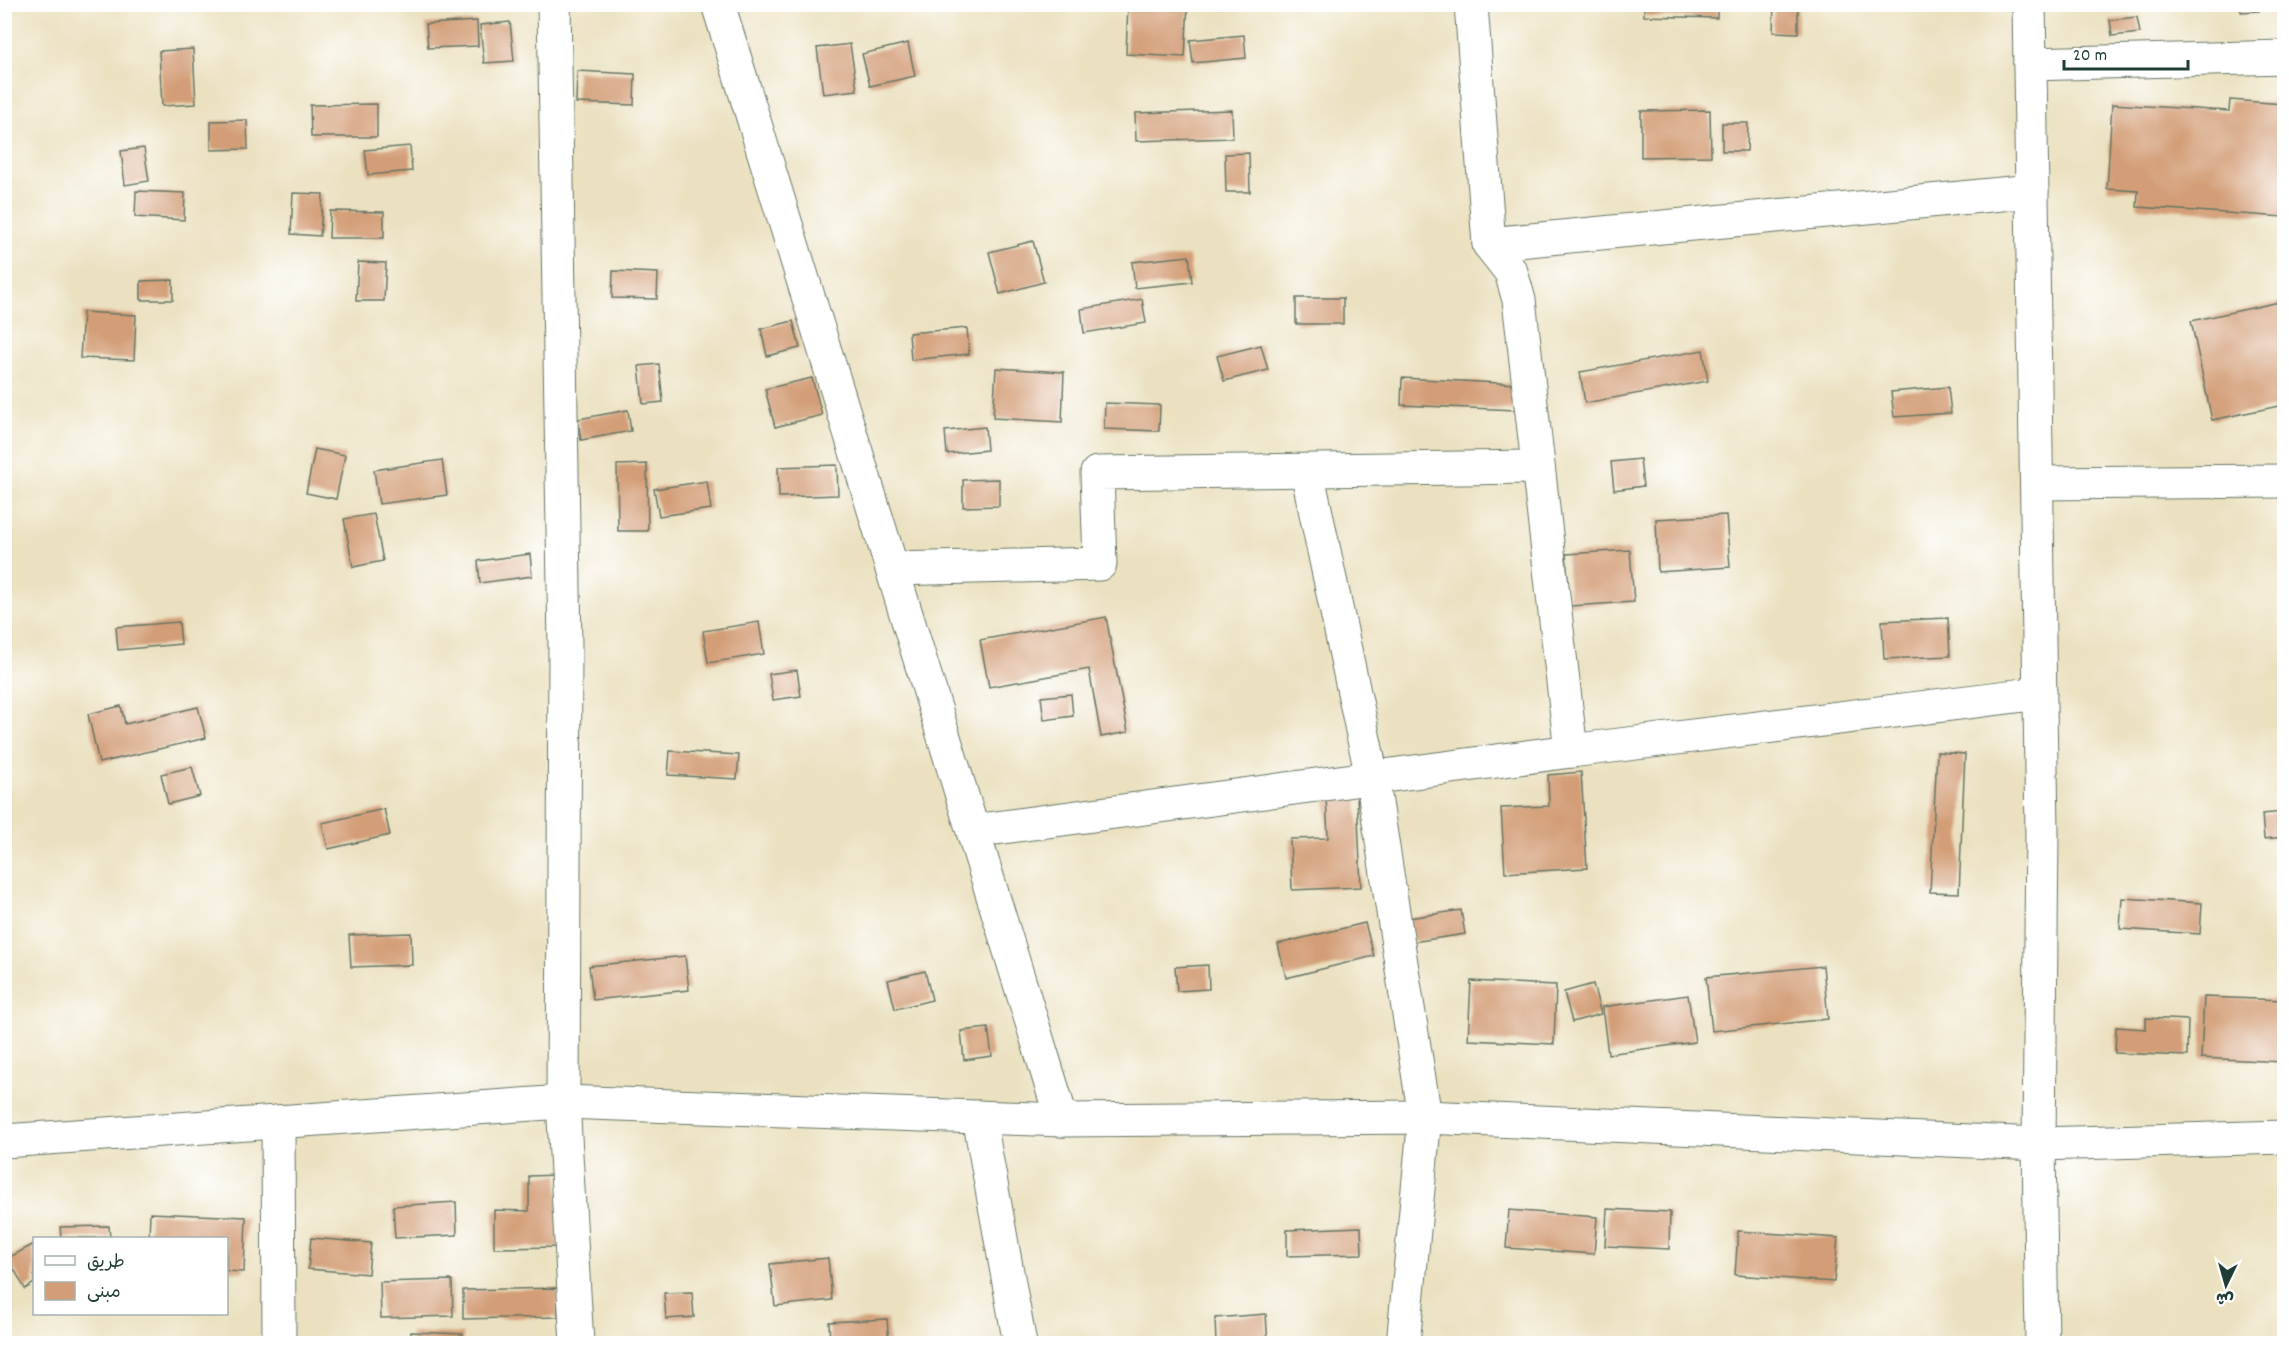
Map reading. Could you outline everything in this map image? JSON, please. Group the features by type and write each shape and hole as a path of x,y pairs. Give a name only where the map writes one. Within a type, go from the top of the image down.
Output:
{"street":[{"path":"554,4 565,646 563,1102 577,1344"},
{"path":"718,4 1062,1120"},
{"path":"1471,4 1489,244 1510,272 1519,300 1571,751"},
{"path":"2029,4 2042,832 2039,1144 2042,1344"},
{"path":"2030,64 2284,57"},
{"path":"1489,244 2032,191"},
{"path":"892,568 1100,564 1097,473 1538,467"},
{"path":"1307,471 1372,777 1425,1117 1403,1344"},
{"path":"2037,483 2284,481"},
{"path":"973,831 1571,751 2040,693"},
{"path":"4,1141 563,1102 1062,1120 1425,1117 2039,1144 2284,1137"},
{"path":"979,1117 1020,1344"},
{"path":"278,1122 279,1344"}],"building":[{"path":"1128,4 1188,4 1185,57 1126,54"},
{"path":"1644,4 1717,4 1717,18 1644,16"},
{"path":"1774,4 1798,4 1798,33 1773,32"},
{"path":"2240,4 2259,4 2259,11 2241,12"},
{"path":"2137,17 2140,33 2112,36 2110,20"},
{"path":"477,21 478,46 428,48 426,24"},
{"path":"510,22 514,61 484,63 480,25"},
{"path":"1244,35 1246,58 1193,63 1190,40"},
{"path":"908,43 915,76 870,86 862,54"},
{"path":"850,44 857,90 823,94 817,48"},
{"path":"193,49 196,104 162,106 159,51"},
{"path":"577,71 635,74 634,105 576,103"},
{"path":"2230,100 2284,104 2284,217 2137,207 2138,191 2107,189 2112,104 2229,111"},
{"path":"377,104 377,137 311,137 310,105"},
{"path":"1232,110 1233,138 1136,141 1135,113"},
{"path":"1710,110 1711,156 1641,157 1641,111"},
{"path":"247,120 248,149 211,150 211,121"},
{"path":"1722,123 1748,123 1747,151 1722,151"},
{"path":"410,146 412,171 368,175 365,150"},
{"path":"144,148 149,181 125,185 121,151"},
{"path":"1249,153 1250,192 1226,192 1225,154"},
{"path":"136,191 185,193 184,220 135,217"},
{"path":"293,193 323,194 320,236 291,234"},
{"path":"330,211 384,212 384,238 329,238"},
{"path":"1033,241 1044,282 1000,294 989,252"},
{"path":"1189,256 1192,282 1135,288 1132,262"},
{"path":"358,262 386,263 384,301 356,301"},
{"path":"613,271 658,273 657,299 612,298"},
{"path":"173,280 173,300 141,300 141,281"},
{"path":"1296,298 1343,298 1343,324 1296,324"},
{"path":"1142,299 1146,323 1084,333 1081,309"},
{"path":"2284,301 2284,405 2212,420 2191,321"},
{"path":"83,312 136,315 134,360 80,358"},
{"path":"793,321 800,348 767,356 761,329"},
{"path":"967,328 969,354 911,360 909,333"},
{"path":"1261,345 1268,370 1224,381 1217,356"},
{"path":"1703,350 1708,381 1585,403 1580,372"},
{"path":"659,364 663,402 643,404 639,366"},
{"path":"996,368 1064,372 1062,422 993,418"},
{"path":"812,378 822,415 775,427 765,389"},
{"path":"1402,378 1518,384 1516,410 1401,405"},
{"path":"1948,387 1951,413 1894,417 1891,392"},
{"path":"1105,403 1160,405 1159,431 1104,429"},
{"path":"628,410 631,431 581,440 578,419"},
{"path":"985,427 987,450 947,454 945,431"},
{"path":"315,449 345,455 336,499 306,493"},
{"path":"1640,459 1643,486 1614,490 1611,462"},
{"path":"442,460 447,495 379,504 374,470"},
{"path":"647,464 648,531 618,531 617,465"},
{"path":"837,465 838,495 779,497 778,467"},
{"path":"999,479 999,506 963,507 963,480"},
{"path":"707,481 711,509 659,516 654,489"},
{"path":"374,514 383,561 353,567 344,519"},
{"path":"1726,515 1730,567 1658,572 1656,519"},
{"path":"1630,550 1634,602 1570,606 1566,554"},
{"path":"530,554 532,576 480,583 478,561"},
{"path":"1106,617 1128,732 1101,737 1089,669 989,687 980,640"},
{"path":"1948,618 1950,656 1884,659 1882,621"},
{"path":"179,622 181,644 118,650 116,627"},
{"path":"759,622 764,654 708,663 703,631"},
{"path":"797,670 801,696 773,700 769,674"},
{"path":"1071,694 1073,716 1044,720 1041,697"},
{"path":"121,706 125,724 198,707 206,738 99,763 88,714"},
{"path":"670,751 739,755 737,779 668,775"},
{"path":"1937,752 1965,754 1959,893 1930,892"},
{"path":"192,767 200,796 168,804 161,774"},
{"path":"1581,772 1587,868 1505,873 1501,808 1549,806 1548,775"},
{"path":"1357,795 1361,887 1292,890 1290,839 1328,838 1326,797"},
{"path":"384,809 390,835 328,849 322,823"},
{"path":"2284,812 2284,837 2264,839 2262,814"},
{"path":"2122,898 2202,903 2200,934 2120,929"},
{"path":"1461,910 1465,934 1413,942 1409,918"},
{"path":"1365,923 1374,956 1286,978 1278,944"},
{"path":"411,933 412,965 351,967 349,935"},
{"path":"685,956 689,990 593,1000 589,966"},
{"path":"1208,965 1209,989 1177,991 1175,967"},
{"path":"1823,966 1828,1019 1712,1031 1706,977"},
{"path":"925,971 932,1000 895,1009 888,980"},
{"path":"1471,981 1556,985 1554,1044 1468,1040"},
{"path":"1593,984 1601,1014 1572,1022 1564,992"},
{"path":"1688,995 1695,1042 1608,1054 1602,1007"},
{"path":"2204,997 2284,1000 2284,1062 2201,1058"},
{"path":"2146,1018 2188,1020 2187,1056 2115,1053 2116,1027 2146,1029"},
{"path":"988,1028 992,1056 964,1060 961,1031"},
{"path":"558,1175 558,1247 494,1248 494,1210 529,1211 529,1176"},
{"path":"456,1202 457,1235 395,1238 393,1206"},
{"path":"1607,1209 1670,1212 1669,1249 1605,1246"},
{"path":"1509,1210 1597,1217 1594,1254 1506,1248"},
{"path":"150,1213 246,1217 244,1272 228,1271 228,1237 149,1237"},
{"path":"109,1226 110,1237 61,1237 60,1227"},
{"path":"1361,1227 1362,1254 1287,1256 1287,1230"},
{"path":"1738,1231 1838,1238 1834,1282 1735,1275"},
{"path":"311,1238 371,1243 368,1274 308,1269"},
{"path":"33,1245 33,1284 25,1289 8,1258"},
{"path":"828,1258 832,1300 775,1306 770,1264"},
{"path":"452,1280 453,1316 381,1318 380,1282"},
{"path":"558,1288 558,1317 463,1319 463,1290"},
{"path":"692,1292 694,1317 666,1319 664,1293"},
{"path":"1266,1314 1268,1344 1216,1344 1215,1318"},
{"path":"887,1319 889,1344 830,1344 829,1322"},
{"path":"411,1332 463,1334 463,1344 410,1344"}]}
